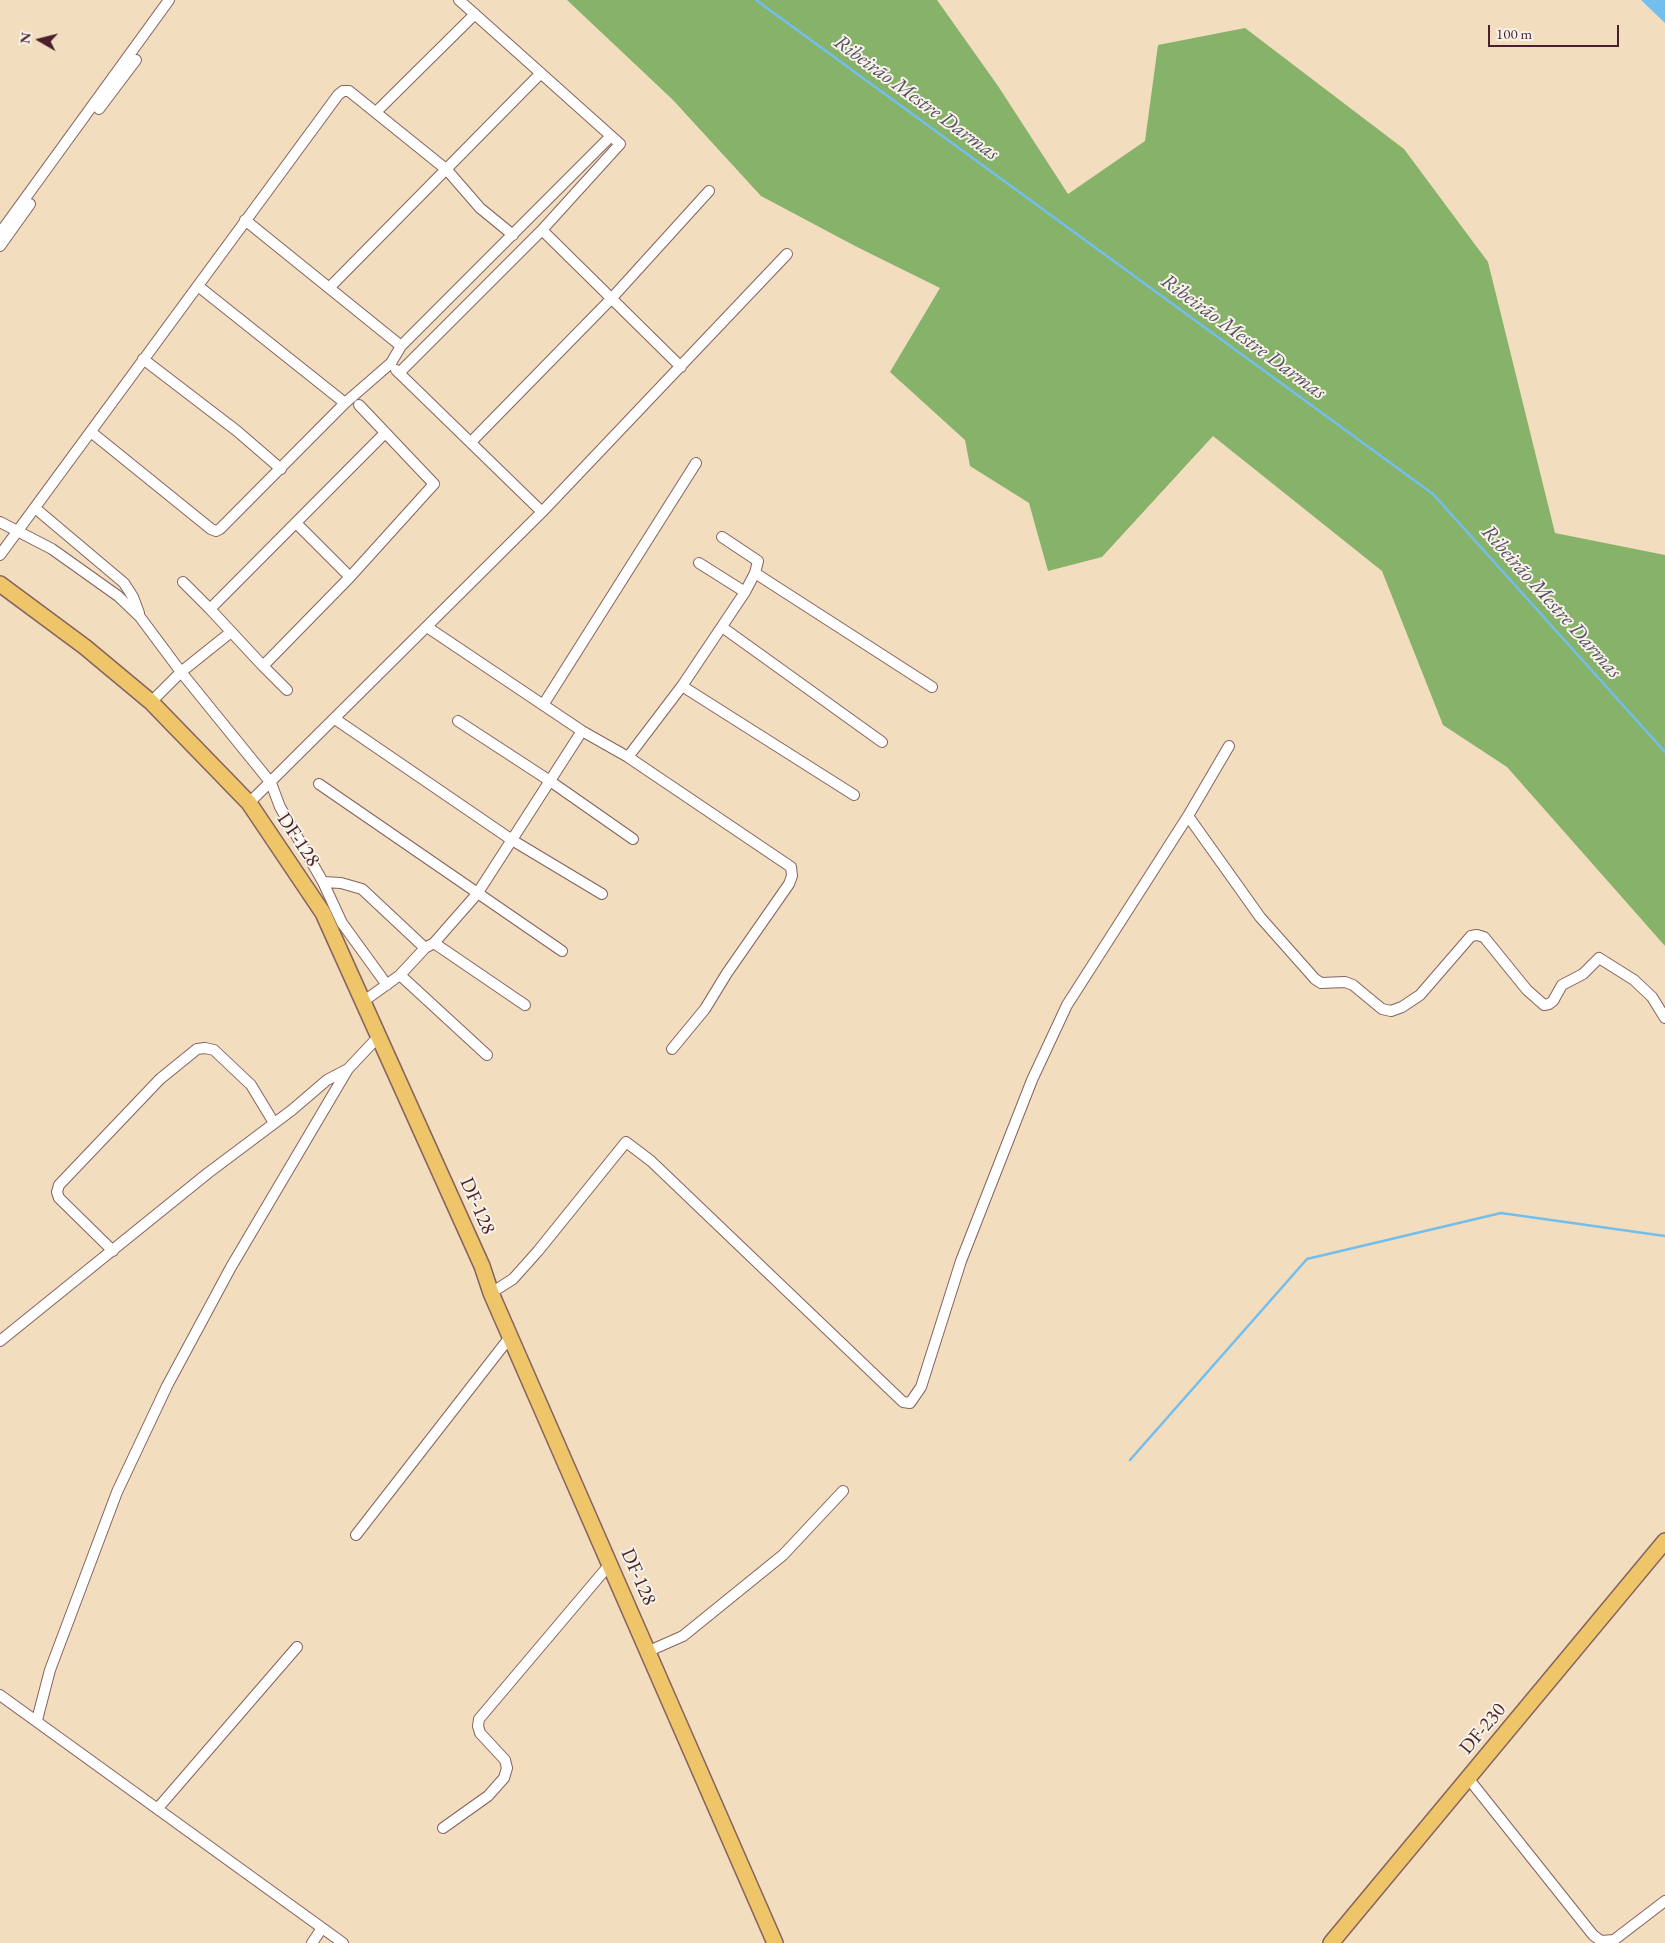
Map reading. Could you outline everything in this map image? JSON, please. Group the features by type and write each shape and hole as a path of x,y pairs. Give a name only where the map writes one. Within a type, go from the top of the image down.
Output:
{"main road":[{"name":"DF-128","path":"3,591 85,647 151,702 249,804 324,913 482,1266 491,1293 510,1337 649,1651 775,1943"},
{"name":"DF-230","path":"1331,1943 1665,1541"}],"street":[{"path":"0,232 169,0"},
{"path":"400,373 542,230 620,144 459,0"},
{"path":"376,112 474,14"},
{"path":"0,246 51,173 136,60"},
{"path":"330,288 541,72"},
{"path":"0,555 245,220 338,95 344,91 349,92 376,112 446,170 480,208 514,235"},
{"path":"91,432 211,529 216,531 220,529 345,404 390,363 401,346 610,137"},
{"path":"471,442 611,299 709,191"},
{"path":"245,220 401,346"},
{"path":"542,230 681,367"},
{"path":"249,804 542,512 787,254"},
{"path":"198,286 345,404"},
{"path":"143,360 237,430 281,469"},
{"path":"390,363 542,512"},
{"path":"263,666 350,577 434,484 359,405"},
{"path":"210,609 385,433"},
{"path":"543,705 696,463"},
{"path":"35,508 124,583 133,597 140,617"},
{"path":"0,522 52,549 118,596 140,617 181,672 271,783 280,807 323,882 342,923 387,985"},
{"path":"296,523 350,577"},
{"path":"628,757 682,686 745,592 755,572 758,561 722,537"},
{"path":"699,563 745,592"},
{"path":"755,572 932,687"},
{"path":"183,582 287,690"},
{"path":"722,626 882,742"},
{"path":"427,627 582,731 628,757 791,868 792,876 789,884 727,973 705,1009 672,1049"},
{"path":"151,702 181,672 231,632"},
{"path":"682,686 854,795"},
{"path":"335,719 512,840 602,894"},
{"path":"458,721 550,781 633,840"},
{"path":"364,1001 400,975 424,948 434,942 477,894 582,731"},
{"path":"491,1293 513,1279 626,1142 651,1161 903,1402 910,1402 921,1387 961,1261 1029,1089 1067,1005 1188,816 1229,746"},
{"path":"318,784 562,951"},
{"path":"1188,816 1260,917 1315,979 1321,983 1345,982 1382,1009 1391,1011 1402,1007 1420,994 1471,936 1476,935 1484,937 1527,990 1544,1004 1549,1004 1553,1001 1562,985 1583,974 1599,958 1634,980 1652,997 1665,1018"},
{"path":"323,882 341,882 362,889 424,948"},
{"path":"434,942 525,1005"},
{"path":"400,975 487,1055"},
{"path":"37,1720 50,1670 117,1492 167,1386 231,1267 348,1068 379,1036"},
{"path":"113,1251 59,1198 57,1192 59,1185 160,1079 197,1049 214,1050 251,1085 274,1123"},
{"path":"0,1341 208,1173 327,1080 348,1068"},
{"path":"356,1535 510,1337"},
{"path":"649,1651 683,1636 783,1555 843,1491"},
{"path":"443,1828 488,1796 504,1778 505,1760 480,1733 479,1719 610,1564"},
{"path":"158,1808 297,1647"},
{"path":"0,1695 343,1943"},
{"path":"1468,1778 1593,1935 1601,1941 1614,1940 1665,1901"},
{"path":"312,1943 322,1928"}],"green space":[{"path":"567,0 937,0 998,86 1068,194 1145,141 1158,45 1245,28 1404,149 1488,262 1555,533 1665,555 1665,946 1507,767 1443,725 1382,571 1213,436 1102,557 1048,571 1029,503 970,466 965,440 890,372 940,288 761,196 673,100"}],"water":[{"path":"1641,0 1665,0 1665,23"}],"waterway":[{"name":"Ribeirão Mestre Darmas","path":"756,0 1433,494 1665,752"},
{"path":"1130,1460 1307,1259 1501,1213 1665,1236"}]}
